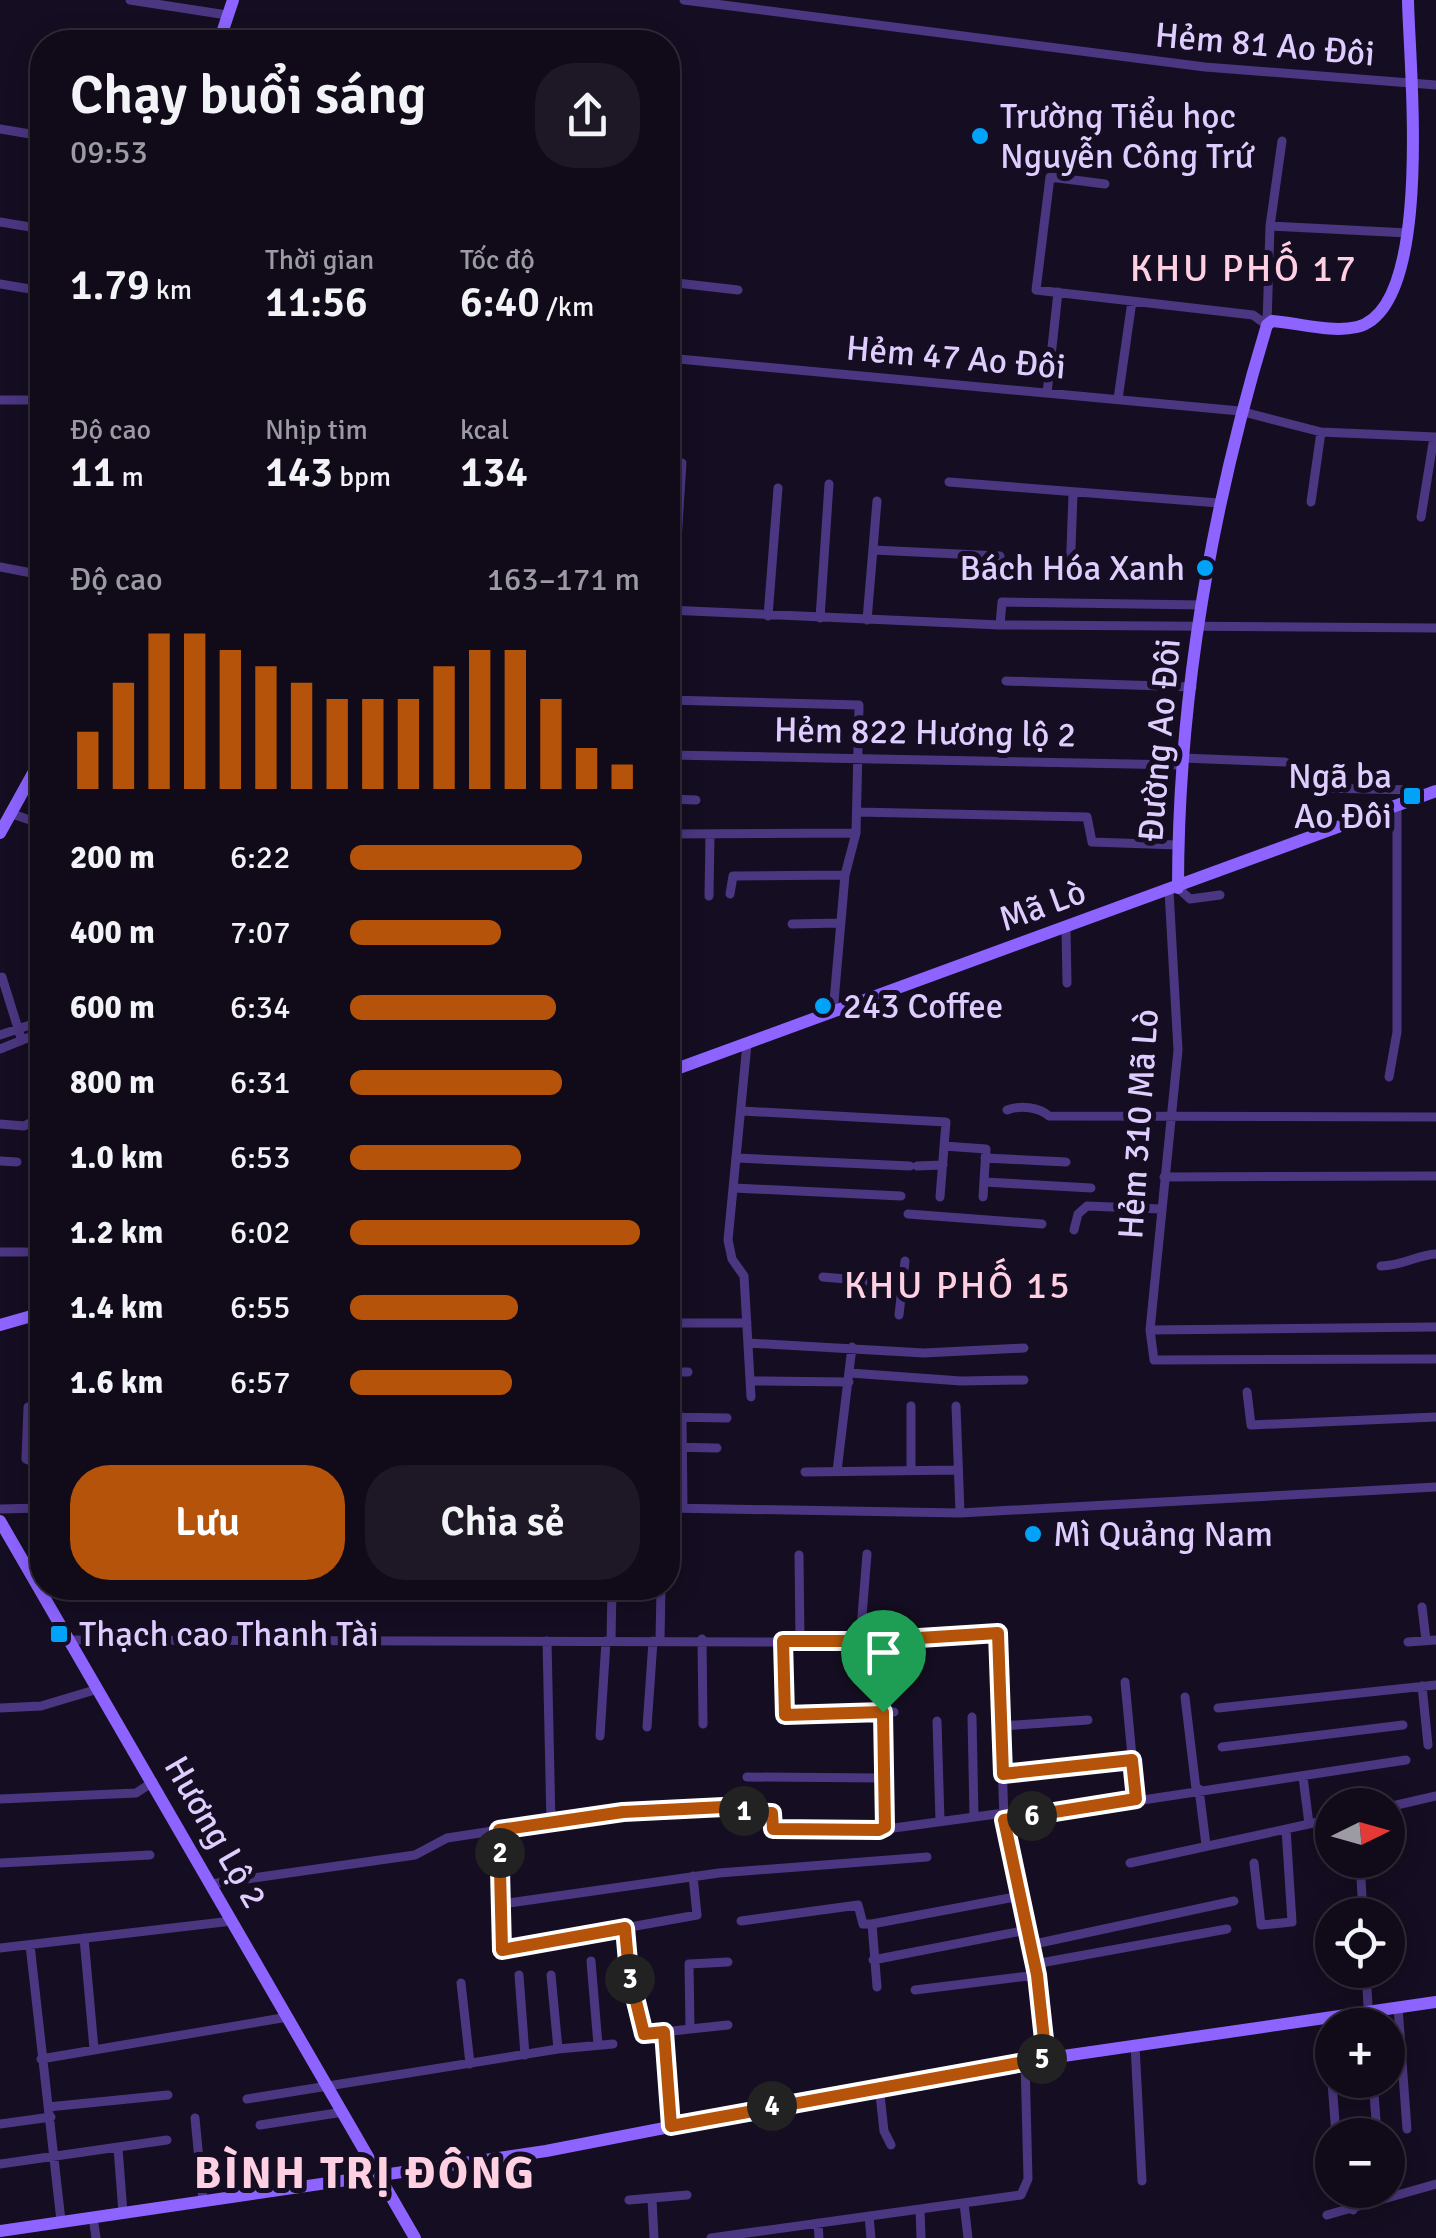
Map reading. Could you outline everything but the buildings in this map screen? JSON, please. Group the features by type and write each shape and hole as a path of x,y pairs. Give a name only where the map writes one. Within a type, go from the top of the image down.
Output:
{"street":[{"path":"130,0 228,15"},
{"path":"223,30 233,0"},
{"name":"Hẻm 81 Ao Đôi","path":"684,0 996,43 1285,76 1436,85"},
{"path":"1267,324 1272,321 1334,329 1358,327 1378,316 1391,300 1408,233 1408,0"},
{"path":"0,130 30,134"},
{"path":"1267,324 1270,226 1282,142"},
{"path":"1105,184 1050,177 1036,290 1253,315 1267,324"},
{"path":"0,222 30,227"},
{"path":"1270,226 1408,233"},
{"path":"680,283 738,290"},
{"path":"0,284 30,289"},
{"path":"1047,394 1058,292"},
{"path":"1118,400 1132,301"},
{"name":"Đường Ao Đôi","path":"1174,890 1181,761 1203,605 1240,411 1267,324"},
{"name":"Hẻm 47 Ao Đôi","path":"680,359 1240,411 1322,432 1435,437"},
{"path":"0,400 30,400"},
{"path":"1311,502 1322,432"},
{"path":"1422,517 1435,437"},
{"path":"680,463 680,488"},
{"path":"949,482 1220,503"},
{"path":"820,618 829,484"},
{"path":"768,616 778,488"},
{"path":"1070,576 1073,494"},
{"path":"867,620 878,500"},
{"path":"873,550 1000,556"},
{"path":"0,567 30,573"},
{"path":"1000,625 1002,602 1203,605"},
{"path":"680,611 1000,625 1436,628"},
{"path":"1006,681 1192,687"},
{"path":"680,700 859,705 856,833 846,875 833,1014"},
{"name":"Hẻm 822 Hương lộ 2","path":"680,755 1285,762"},
{"path":"0,833 30,780"},
{"path":"1316,788 1430,793"},
{"name":"Mã Lò","path":"680,1068 1174,890 1430,793"},
{"path":"680,799 696,800"},
{"path":"1389,1077 1396,1032 1400,928 1397,806"},
{"path":"856,812 1087,816 1092,842 1178,845"},
{"path":"12,814 30,820"},
{"path":"680,834 856,833"},
{"path":"709,896 710,834"},
{"path":"730,894 733,876 846,875"},
{"path":"1174,890 1190,899 1220,895"},
{"name":"Hẻm 310 Mã Lò","path":"1174,890 1178,1050 1150,1330 1154,1360 1436,1359"},
{"path":"792,924 840,923"},
{"path":"1066,928 1067,983"},
{"path":"2,977 20,1034"},
{"path":"0,1049 30,1028"},
{"path":"0,1035 30,1033"},
{"path":"747,1044 728,1240 732,1259 744,1276 751,1397"},
{"path":"1007,1110 1043,1111 1049,1116 1171,1118 1436,1117"},
{"path":"742,1111 946,1122 940,1197"},
{"path":"0,1124 30,1123"},
{"path":"944,1146 986,1149 983,1197"},
{"path":"736,1158 942,1165"},
{"path":"985,1158 1066,1162"},
{"path":"0,1161 17,1162"},
{"path":"1164,1177 1436,1176"},
{"path":"984,1182 1091,1188"},
{"path":"734,1188 901,1196"},
{"path":"1074,1230 1082,1208 1087,1206 1161,1209"},
{"path":"908,1214 1042,1224"},
{"path":"0,1252 26,1252"},
{"path":"1381,1266 1402,1266 1422,1254 1436,1254"},
{"path":"899,1314 905,1261"},
{"path":"823,1276 902,1284"},
{"path":"0,1325 30,1316"},
{"path":"680,1324 747,1324"},
{"path":"1150,1330 1436,1327"},
{"path":"748,1343 924,1352 1024,1348"},
{"path":"837,1471 852,1346"},
{"path":"680,1372 688,1372"},
{"path":"752,1381 1024,1380"},
{"path":"1246,1392 1251,1426 1436,1417"},
{"path":"911,1406 912,1470"},
{"path":"956,1406 960,1513"},
{"path":"28,1407 26,1459 30,1460"},
{"path":"728,1418 682,1417 682,1508 960,1513 1436,1487"},
{"path":"682,1448 717,1448"},
{"path":"806,1472 958,1470"},
{"path":"0,1509 30,1508"},
{"name":"Hương Lộ 2","path":"0,1521 30,1571"},
{"path":"860,1641 868,1554"},
{"path":"800,1555 800,1642"},
{"name":"Hương Lộ 2","path":"47,1600 378,2174"},
{"path":"600,1736 611,1600"},
{"path":"647,1727 660,1600"},
{"path":"1408,1642 1431,1640 1422,1607"},
{"path":"71,1640 800,1642 998,1633 1004,1817 1036,1969 1046,2058"},
{"path":"702,1639 703,1724"},
{"path":"547,1641 552,1822"},
{"path":"783,1641 785,1715 889,1712 882,1778 885,1827"},
{"path":"1125,1682 1136,1799"},
{"path":"1218,1708 1436,1685"},
{"path":"1422,1686 1428,1745"},
{"path":"0,1708 40,1706 98,1690"},
{"path":"1185,1697 1206,1845"},
{"path":"972,1717 974,1816"},
{"path":"1002,1726 1088,1720"},
{"path":"937,1721 940,1821"},
{"path":"1222,1747 1403,1724"},
{"path":"1003,1774 1132,1760"},
{"path":"211,1884 416,1856 447,1838 623,1812 744,1806 744,1812 772,1813 773,1829 885,1827 974,1816 1004,1817 1406,1760"},
{"path":"1302,1776 1309,1824"},
{"path":"747,1778 882,1778"},
{"path":"0,1799 136,1793 153,1782"},
{"path":"1405,1803 1436,1796"},
{"path":"1130,1863 1315,1823"},
{"path":"1254,1863 1260,1925 1292,1922 1286,1829"},
{"path":"499,1830 502,1950 697,1915 693,1876"},
{"path":"0,1863 150,1855"},
{"path":"502,1904 693,1876 927,1857"},
{"path":"741,1921 858,1905 862,1924 872,1924 1020,1896"},
{"path":"1030,1945 1234,1902"},
{"path":"0,1948 232,1921"},
{"path":"872,1924 877,1987"},
{"path":"625,1928 629,1973 644,2034 728,2025"},
{"path":"915,1990 1227,1929"},
{"path":"873,1960 1027,1930"},
{"path":"84,1938 94,2049"},
{"path":"30,1946 61,2221"},
{"path":"591,1962 598,2045"},
{"path":"690,2029 689,1964 728,1962"},
{"path":"519,1975 525,2055"},
{"path":"551,1975 558,2049"},
{"path":"461,1982 470,2064"},
{"path":"1407,2129 1398,2007 1436,2002"},
{"path":"41,2059 288,2017"},
{"path":"0,2231 546,2151 879,2086 1315,2019"},
{"path":"664,2032 671,2126"},
{"path":"247,2099 558,2049 613,2044"},
{"path":"1136,2045 1142,2181"},
{"path":"710,2238 763,2234 1022,2194 1028,2179 1025,2061"},
{"path":"879,2086 884,2132 891,2145"},
{"path":"0,2124 49,2112 168,2095"},
{"path":"260,2126 343,2112"},
{"path":"195,2118 203,2201"},
{"path":"0,2164 166,2140"},
{"path":"118,2148 124,2212"},
{"path":"378,2174 414,2238"},
{"path":"1327,2215 1436,2184"},
{"path":"628,2200 687,2195"},
{"path":"652,2199 654,2238"},
{"path":"964,2203 968,2238"},
{"path":"920,2209 922,2238"},
{"path":"869,2216 871,2238"},
{"path":"93,2217 96,2238"},
{"path":"818,2223 819,2238"}],"place":[{"name":"Trường Tiểu học Nguyễn Công Trứ","path":"980,136"},
{"name":"Bách Hóa Xanh","path":"1205,568"},
{"name":"Ngã ba Ao Đôi","path":"1412,796"},
{"name":"243 Coffee","path":"823,1006"},
{"name":"Mì Quảng Nam","path":"1033,1534"},
{"name":"Thạch cao Thanh Tài","path":"59,1634"}],"district":[{"name":"KHU PHỐ 17","path":"1244,268"},
{"name":"KHU PHỐ 15","path":"958,1285"},
{"name":"BÌNH TRỊ ĐÔNG","path":"365,2172"}],"route":[{"path":"998,1633 1003,1774 1132,1760 1136,1799 1004,1820 1037,1975 1046,2058 671,2126 664,2032 644,2034 629,1973 625,1928 502,1950 499,1830 623,1812 744,1806 744,1812 772,1813 773,1829 879,1830 885,1827 883,1712 792,1718 785,1715 783,1641 872,1641 998,1633"}]}
